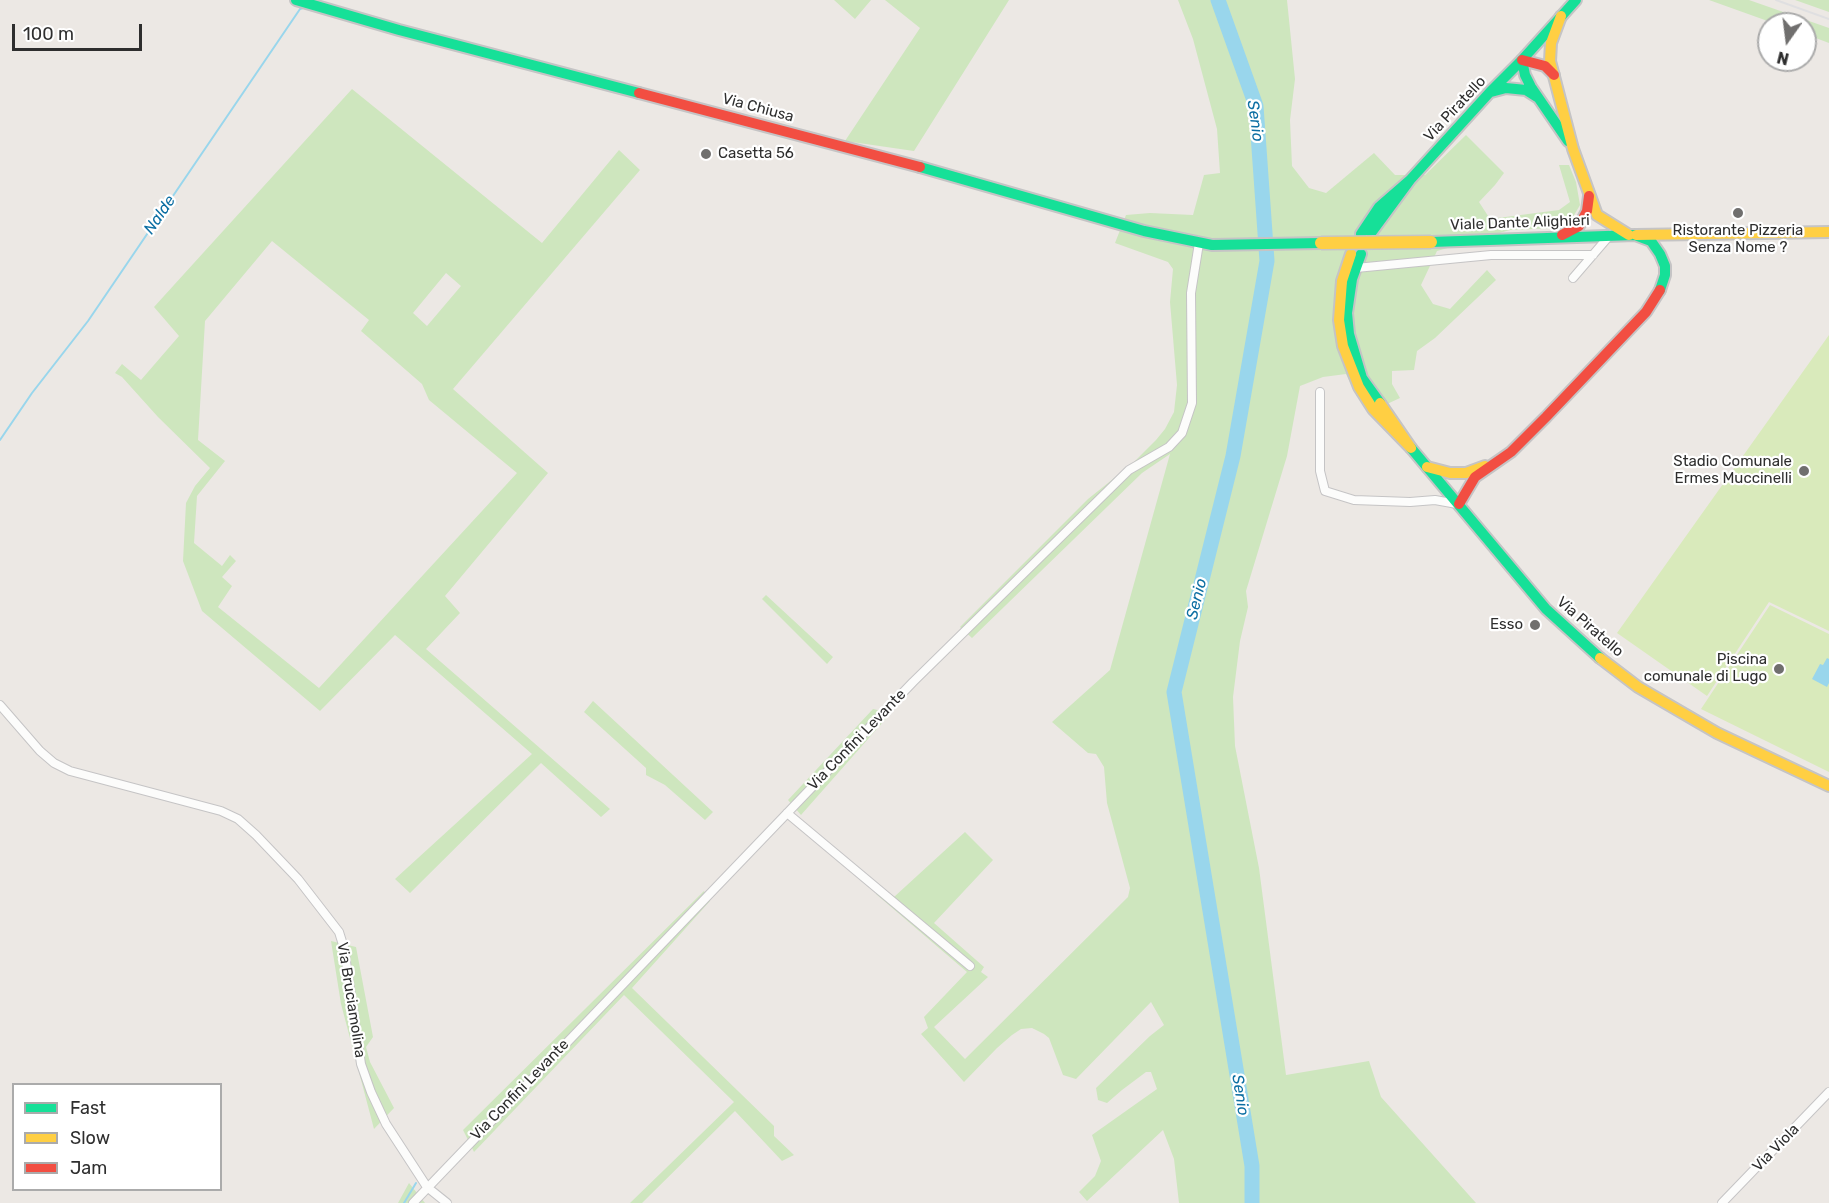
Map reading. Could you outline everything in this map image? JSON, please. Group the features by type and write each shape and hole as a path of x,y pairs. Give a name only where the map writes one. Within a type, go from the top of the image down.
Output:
{"main road":[{"name":"Via Chiusa","path":"296,0 316,3 940,172 1144,231 1206,244"},
{"name":"Via Piratello","path":"1366,233 1410,180 1576,0"},
{"path":"1459,504 1475,477 1511,452 1610,352 1646,312 1661,289 1665,275 1665,266 1651,241 1633,235 1597,215 1573,149 1550,61 1551,43 1561,16"},
{"path":"1554,75 1545,66 1522,60 1525,75 1538,98 1573,149"},
{"path":"1490,92 1506,88 1526,90 1538,98"},
{"path":"1559,237 1579,226 1587,211 1589,195"},
{"name":"Viale Dante Alighieri","path":"1206,244 1431,242 1610,235 1829,232"},
{"name":"Via Piratello","path":"1411,448 1362,378 1354,353 1347,313 1350,287 1356,268 1356,254 1342,281 1339,320 1349,365 1359,387 1374,409 1411,448 1546,609 1587,648 1638,687 1717,732 1829,786"},
{"path":"1427,467 1450,473 1466,472 1494,462"}],"street":[{"path":"1573,278 1610,235"},
{"name":"Via Confini Levante","path":"413,1203 913,682 1129,470 1169,447 1182,433 1192,403 1191,293 1206,244"},
{"path":"1356,268 1491,255 1593,255"},
{"path":"1320,392 1320,471 1325,491 1354,500 1410,502 1435,500 1459,504"},
{"name":"Via Bruciamolina","path":"0,705 40,751 54,763 70,771 221,811 238,819 298,879 339,932 344,948 362,1064 371,1092 386,1124 427,1187 447,1203"},
{"path":"788,813 970,966"},
{"name":"Via Viola","path":"1722,1203 1829,1092"}],"green space":[{"path":"834,0 871,0 855,19"},
{"path":"885,0 1009,0 914,151 845,141 920,28"},
{"path":"1178,0 1287,0 1295,79 1290,120 1292,166 1309,188 1326,193 1374,153 1395,175 1425,175 1466,135 1504,173 1479,202 1490,219 1559,210 1570,202 1559,165 1569,165 1576,182 1580,205 1573,217 1557,228 1510,230 1437,251 1421,285 1433,304 1450,309 1487,270 1496,280 1435,338 1417,351 1414,370 1392,371 1392,384 1400,398 1387,404 1382,399 1357,396 1346,374 1323,377 1300,386 1287,456 1246,591 1248,607 1240,641 1233,697 1235,746 1259,868 1286,1075 1369,1061 1381,1097 1476,1203 1179,1203 1174,1159 1163,1130 1087,1201 1079,1192 1095,1176 1101,1161 1092,1135 1157,1089 1151,1072 1146,1072 1107,1103 1098,1100 1096,1088 1164,1025 1151,1002 1076,1079 1063,1075 1049,1038 1032,1028 1021,1029 1012,1035 964,1082 921,1034 928,1028 924,1017 967,972 876,894 883,888 894,897 965,832 993,860 934,923 984,967 981,972 988,977 934,1027 965,1059 1128,897 1130,888 1107,803 1104,767 1096,754 1088,753 1052,722 1110,670 1170,454 1142,473 972,638 960,627 1088,499 1133,463 1156,440 1174,412 1177,385 1170,302 1173,269 1168,262 1115,243 1126,215 1150,213 1193,215 1204,175 1220,173 1217,129 1193,39"},
{"path":"1709,0 1749,0 1783,12 1757,12 1757,17"},
{"path":"1795,0 1829,0 1829,12"},
{"path":"1817,24 1829,28 1829,43 1817,38"},
{"path":"352,89 542,243 619,150 640,170 453,389 548,473 445,596 460,613 426,649 610,809 601,817 541,763 410,893 395,879 532,754 395,635 320,711 202,611 183,561 186,503 195,486 210,468 158,417 122,377 115,373 122,364 141,380 179,336 154,307","holes":["272,241 369,320 361,331 422,384 429,400 517,473 319,688 218,607 232,586 222,577 236,561 230,555 222,566 194,543 197,496 225,461 198,440 205,321","446,273 461,286 427,326 413,313"]},
{"path":"1829,335 1829,631 1769,602 1707,696 1617,633"},
{"path":"766,595 833,657 827,664 762,599"},
{"name":"Piscina comunale di Lugo","path":"1770,605 1829,634 1829,772 1701,709"},
{"path":"593,701 713,812 705,820 665,785 646,775 646,768 584,712"},
{"path":"873,709 891,713 801,815 788,800"},
{"path":"704,891 710,901 632,988 774,1126 774,1136 794,1155 782,1161 735,1111 642,1203 630,1203 734,1102 624,995 474,1152 463,1130"},
{"path":"331,941 356,947 373,1037 366,1047 370,1062 394,1108 374,1129 341,1004"},
{"path":"409,1183 425,1203 398,1203"}],"water":[{"path":"1827,658 1829,659 1829,683 1827,687 1812,679 1820,664 1823,665"}],"waterway":[{"name":"Senio","path":"1218,0 1256,106 1267,261 1233,456 1174,692 1252,1166 1252,1203"},
{"name":"Nalde","path":"0,440 32,393 88,321 300,9 303,8"},
{"path":"404,1203 416,1183"}],"railway":[{"path":"1776,0 1829,19"}],"traffic: fast":[{"path":"296,0 399,30 639,93"},
{"path":"1522,60 1576,0"},
{"path":"1522,60 1525,75 1531,87 1568,141"},
{"path":"1410,180 1522,60"},
{"path":"1491,92 1506,88 1526,90 1537,97"},
{"path":"920,167 1144,231 1212,245 1321,243"},
{"path":"1361,234 1379,207 1410,180 1371,233"},
{"path":"1431,242 1635,235 1651,241 1660,254 1665,266 1665,275 1660,290"},
{"path":"1361,254 1352,279 1347,313 1349,334 1362,378 1380,403"},
{"path":"1411,448 1546,609 1600,658"}],"traffic: slow":[{"path":"1561,16 1551,43 1550,61 1573,149 1597,215 1629,235"},
{"path":"1636,235 1829,232"},
{"path":"1321,243 1431,242"},
{"path":"1351,254 1342,281 1339,320 1343,346 1359,387 1373,409 1411,448 1380,403"},
{"path":"1427,467 1450,473 1466,473 1485,466"},
{"path":"1600,658 1638,687 1717,733 1829,786"}],"traffic: jam":[{"path":"1522,60 1545,66 1554,75"},
{"path":"639,93 920,167"},
{"path":"1562,235 1579,226 1587,211 1589,196"},
{"path":"1459,504 1475,477 1511,452 1546,417 1646,312 1660,290"}],"place":[{"name":"Casetta 56","path":"706,154"},
{"name":"Ristorante Pizzeria Senza Nome ?","path":"1738,213"},
{"name":"Stadio Comunale Ermes Muccinelli","path":"1804,471"},
{"name":"Esso","path":"1535,625"},
{"name":"Piscina comunale di Lugo","path":"1779,669"}]}
